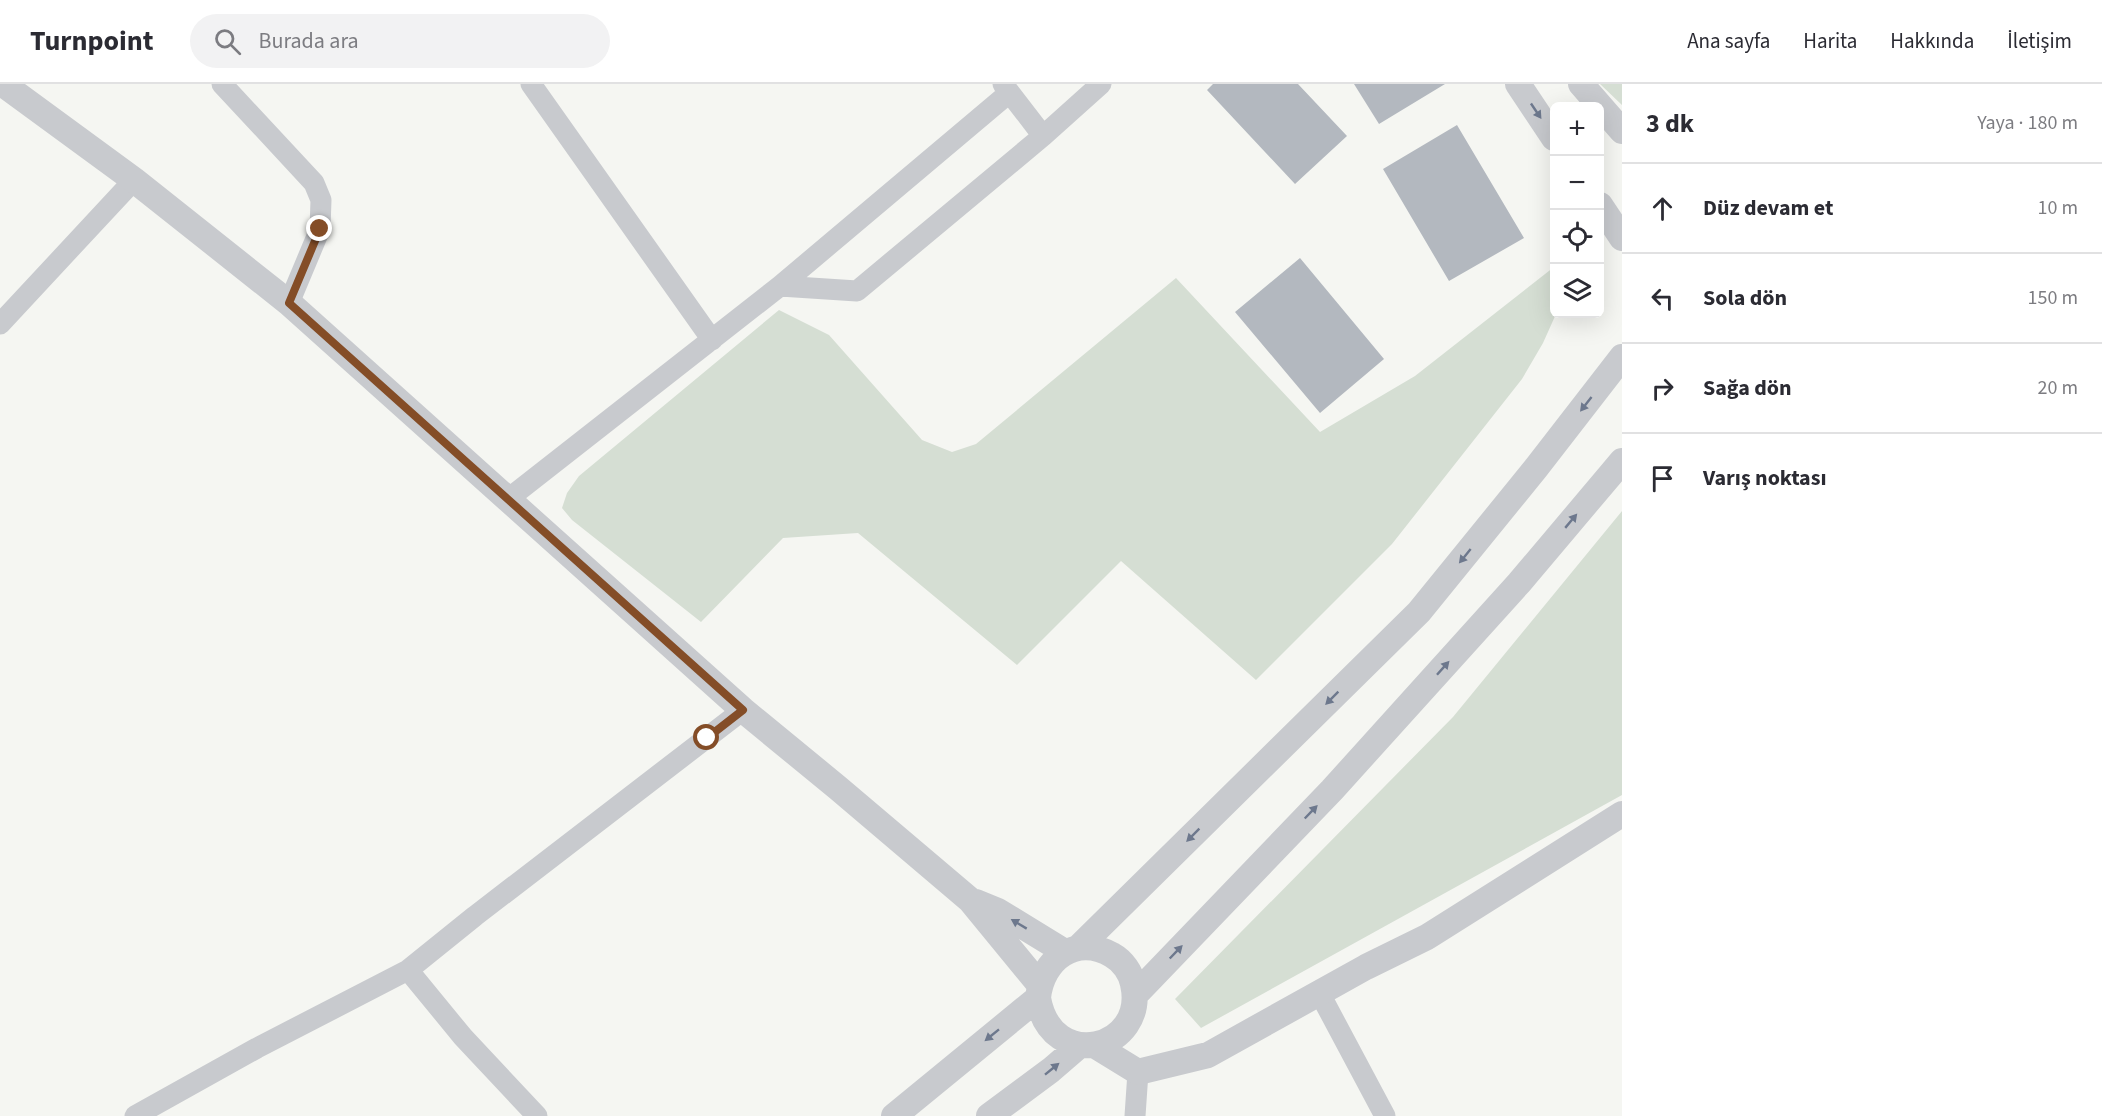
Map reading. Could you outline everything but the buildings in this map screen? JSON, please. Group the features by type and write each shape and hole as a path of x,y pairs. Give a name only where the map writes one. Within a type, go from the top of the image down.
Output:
{"street":[{"path":"222,84 314,183 321,200 320,229 289,303"},
{"path":"531,84 712,340"},
{"path":"780,285 857,291 1101,84"},
{"path":"1518,84 1550,132"},
{"path":"1581,84 1622,131"},
{"path":"11,86 289,303 743,710 970,900 1038,991 1040,1012 1046,1024 1067,1041 1087,1045 1138,1072 1208,1055 1366,967 1427,937 1622,814"},
{"path":"508,499 780,285 1006,88 1042,136"},
{"path":"0,324 134,180"},
{"path":"1602,210 1622,238"},
{"path":"894,1116 1038,991 1050,964 1072,950 1419,612 1536,468 1622,357"},
{"path":"1136,994 1332,790 1519,584 1622,461"},
{"path":"135,1116 257,1048 408,970 743,710"},
{"path":"970,900 998,911 1072,950 1093,948 1116,957 1132,979 1136,994 1133,1011 1124,1028 1107,1041 1087,1045 989,1116"},
{"path":"408,970 463,1037 537,1116"},
{"path":"1320,994 1385,1116"},
{"path":"1135,1116 1138,1072"}],"shaded area":[{"path":"1600,84 1622,84 1622,105"},
{"path":"1550,270 1550,318 1554,318 1522,379 1392,544 1256,680 1121,561 1017,665 858,533 783,538 701,622 572,520 562,508 567,493 579,476 779,310 829,335 922,440 952,452 976,444 1176,278 1320,432 1415,376"},
{"path":"1622,511 1622,795 1201,1028 1175,999 1453,717"}],"route":[{"path":"320,229 289,303 743,710 707,738"}]}
